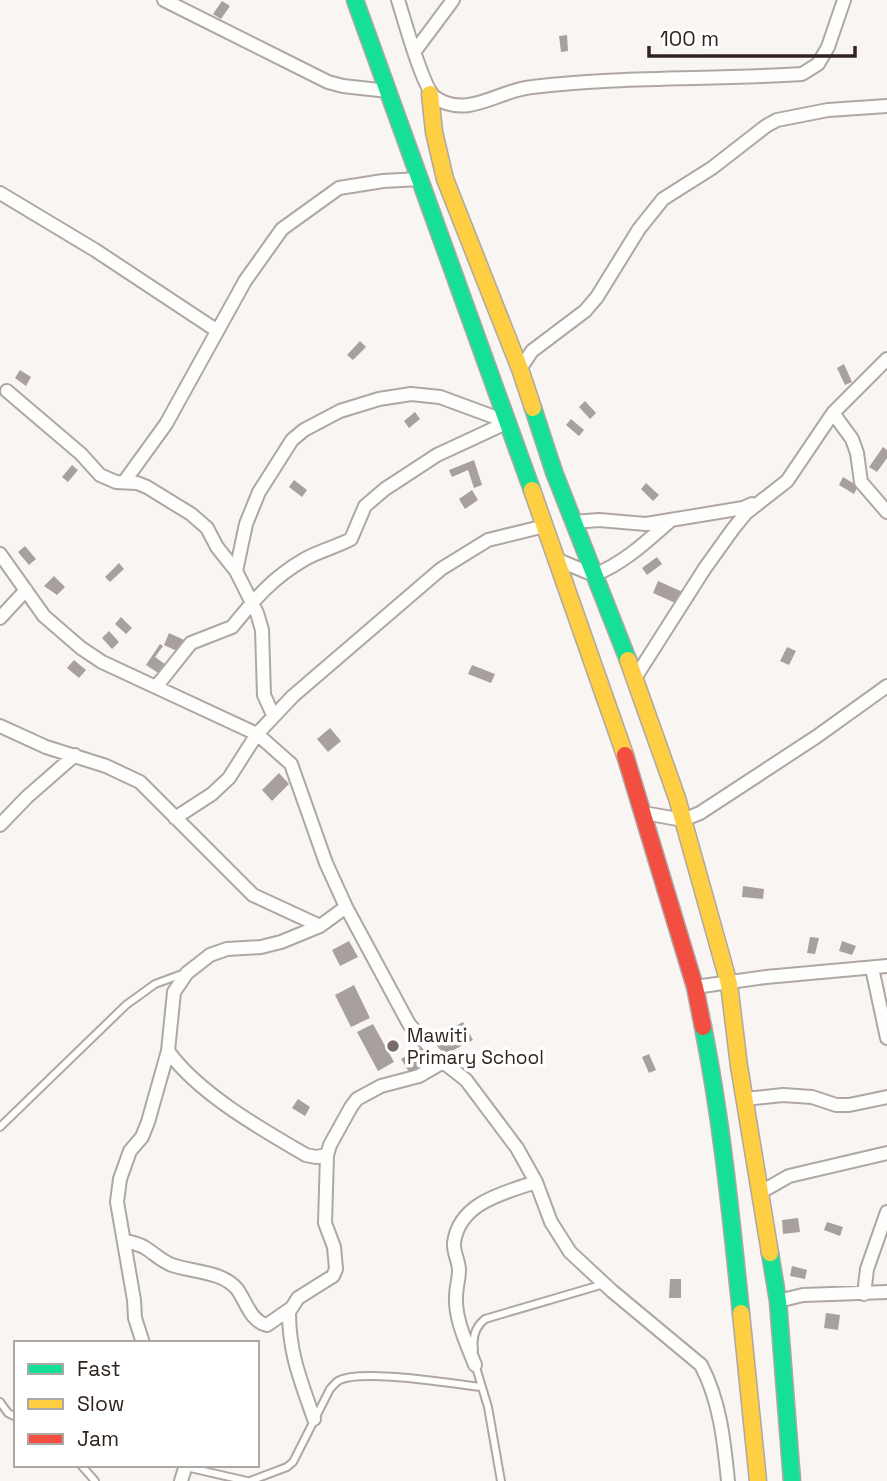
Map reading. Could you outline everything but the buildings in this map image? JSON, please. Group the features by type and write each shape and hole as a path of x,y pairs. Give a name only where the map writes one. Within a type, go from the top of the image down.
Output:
{"main road":[{"path":"355,0 558,560 644,813 695,987 714,1083 728,1185 758,1481"},
{"path":"430,94 434,132 445,178 520,369 549,459 635,678 683,820 729,984 739,1066 778,1301 792,1481"}],"street":[{"path":"164,0 328,82 388,91"},
{"path":"398,0 430,94 445,103 466,106 529,87 599,80 802,74 818,64 828,47 844,0"},
{"path":"415,51 453,0"},
{"path":"520,369 532,351 585,311 597,297 639,229 663,200 712,168 766,125 777,120 828,110 887,106"},
{"path":"124,482 166,424 245,281 282,229 339,188 420,179"},
{"path":"0,193 95,250 216,330"},
{"path":"635,678 705,568 746,513 787,481 832,413 887,359"},
{"path":"7,391 81,454 100,475 147,487 191,514 207,528 217,547 236,571 262,630 264,695 273,715"},
{"path":"236,571 246,524 259,492 292,440 304,430 340,411 379,399 411,394 440,397 508,422"},
{"path":"832,413 852,439 861,482 887,512"},
{"path":"156,687 191,643 232,627 251,602 276,579 306,559 351,539 365,506 385,489 438,455 508,422"},
{"path":"573,522 599,520 646,524 743,508 762,500"},
{"path":"558,560 594,575 637,551 670,521"},
{"path":"175,818 212,794 229,778 257,734 273,715 441,569 488,540 545,526"},
{"path":"0,554 44,616 81,648 102,662 257,734 291,764 326,863 346,907 409,1024 443,1062 466,1080 517,1148 536,1182 551,1222 570,1252 701,1365 720,1416 728,1481"},
{"path":"0,618 26,590"},
{"path":"644,813 683,820 700,813 816,737 887,686"},
{"path":"0,726 46,747 106,766 140,782 253,895 320,926"},
{"path":"0,825 75,755"},
{"path":"142,1341 135,1318 117,1202 120,1179 130,1151 142,1137 148,1122 168,1051 172,998 177,986 187,973 210,955 227,949 270,946 320,926 346,907"},
{"path":"695,987 766,977 887,966"},
{"path":"872,968 887,1038"},
{"path":"168,1051 177,1064 199,1083 246,1118 306,1155 327,1155"},
{"path":"124,1241 143,1247 168,1264 219,1277 229,1283 262,1324 267,1325 290,1309 298,1298 332,1276 336,1269 334,1247 325,1223 327,1155 357,1099 381,1086 419,1076 443,1062"},
{"path":"745,1099 783,1095 812,1097 836,1105 849,1105 887,1097"},
{"path":"761,1192 789,1176 887,1153"},
{"path":"475,1365 457,1313 455,1298 460,1269 454,1247 458,1228 468,1213 478,1205 536,1182"},
{"path":"864,1294 867,1269 887,1212"},
{"path":"778,1301 803,1295 887,1292"},
{"path":"290,1309 293,1360 314,1419"}],"lane":[{"path":"0,1127 126,1006 155,984 187,973"},
{"path":"501,1481 475,1365 473,1343 477,1326 485,1319 604,1284"},
{"path":"190,1467 248,1481 287,1467 293,1462 330,1389 338,1381 350,1377 422,1380 482,1387"},
{"path":"0,1402 8,1413 14,1416"},
{"path":"83,1467 95,1481"}],"traffic: fast":[{"path":"355,0 532,490"},
{"path":"533,408 554,472 628,660"},
{"path":"703,1027 721,1134 741,1313"},
{"path":"770,1253 778,1301 792,1481"}],"traffic: slow":[{"path":"430,94 434,132 445,179 533,408"},
{"path":"532,490 625,755"},
{"path":"628,660 677,798 729,984 739,1066 770,1253"},
{"path":"741,1313 758,1481"}],"traffic: jam":[{"path":"625,755 695,987 703,1027"}],"place":[{"name":"Mawiti Primary School","path":"393,1046"}]}
